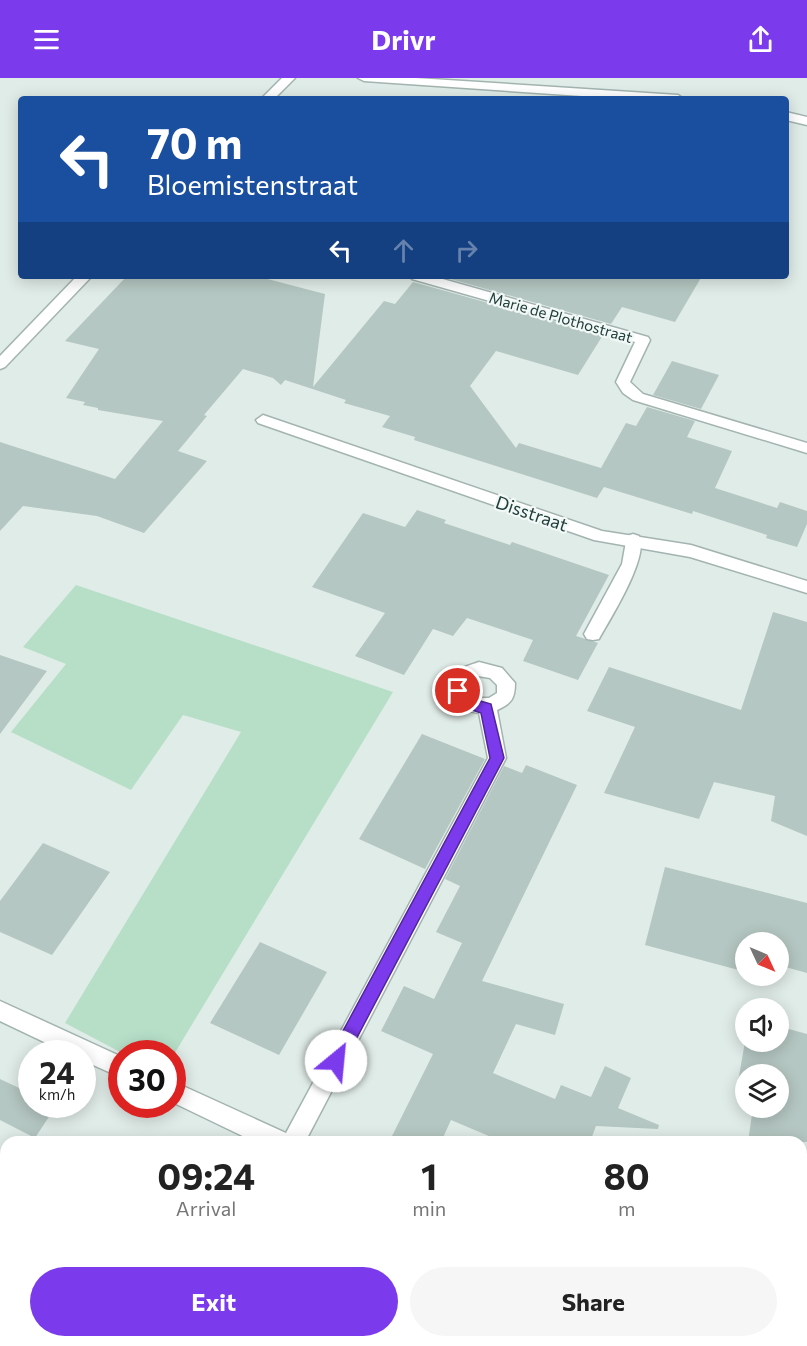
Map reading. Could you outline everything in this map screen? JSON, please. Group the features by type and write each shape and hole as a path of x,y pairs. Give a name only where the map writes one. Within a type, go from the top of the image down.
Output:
{"street":[{"path":"270,96 289,78"},
{"path":"364,78 633,96"},
{"path":"789,117 807,121"},
{"path":"0,364 82,279"},
{"name":"Marie de Plothostraat","path":"428,279 643,340 622,382 633,393 807,448"},
{"name":"Disstraat","path":"263,420 600,536 691,550 807,587"},
{"path":"593,634 630,564 633,540"},
{"path":"296,1136 497,758 487,707"},
{"path":"0,1011 108,1061"},
{"path":"186,1098 267,1136"}],"green space":[{"path":"76,585 393,692 183,1040 108,1040 108,1046 65,1023 241,732 183,715 131,790 11,732 66,664 23,647"}],"building":[{"path":"124,279 268,279 325,294 313,387 384,301 395,304 413,282 603,335 578,375 496,351 470,386 516,448 519,443 601,468 626,423 636,426 647,407 695,421 687,437 732,451 715,488 777,508 780,502 807,511 807,524 797,547 693,511 692,514 604,487 597,498 414,440 415,437 382,427 390,416 344,403 346,400 285,380 281,385 273,378 243,369 204,415 207,416 178,451 207,461 144,533 97,516 23,506 0,531 0,442 115,479 163,421 98,410 98,408 83,405 85,402 66,398 99,349 65,341"},
{"path":"451,279 700,279 675,322 622,307 611,324"},
{"path":"672,361 719,375 701,409 653,395"},
{"path":"417,510 446,520 444,523 510,545 512,542 609,575 576,636 598,643 578,680 523,661 533,640 467,618 453,636 433,629 404,675 355,656 385,613 312,587 363,513 405,527"},
{"path":"773,612 807,622 807,836 771,821 775,796 714,782 699,819 604,793 635,727 587,711 609,667 741,710"},
{"path":"0,655 47,671 0,734"},
{"path":"422,734 485,759 425,869 359,839"},
{"path":"526,765 577,785 482,981 564,1004 555,1035 516,1024 493,1073 555,1099 561,1085 591,1097 605,1066 631,1078 618,1108 659,1125 658,1129 596,1126 592,1136 489,1136 451,1120 444,1136 392,1136 433,1054 381,1031 404,986 434,999 462,943 436,932 460,886 445,879 504,766 522,773"},
{"path":"43,843 110,872 52,955 0,932 0,901"},
{"path":"665,867 807,903 807,973 789,968 789,932 735,932 735,969 645,945"},
{"path":"260,942 327,972 279,1055 210,1023"},
{"path":"789,1029 807,1034 807,1136 749,1136 751,1118 789,1118 789,1064 741,1064 743,1052 789,1052"},
{"path":"0,1079 18,1087 18,1118 48,1118 36,1136 31,1136 0,1120"}],"route":[{"path":"336,1061 497,758 487,707 465,702 458,691"}]}
